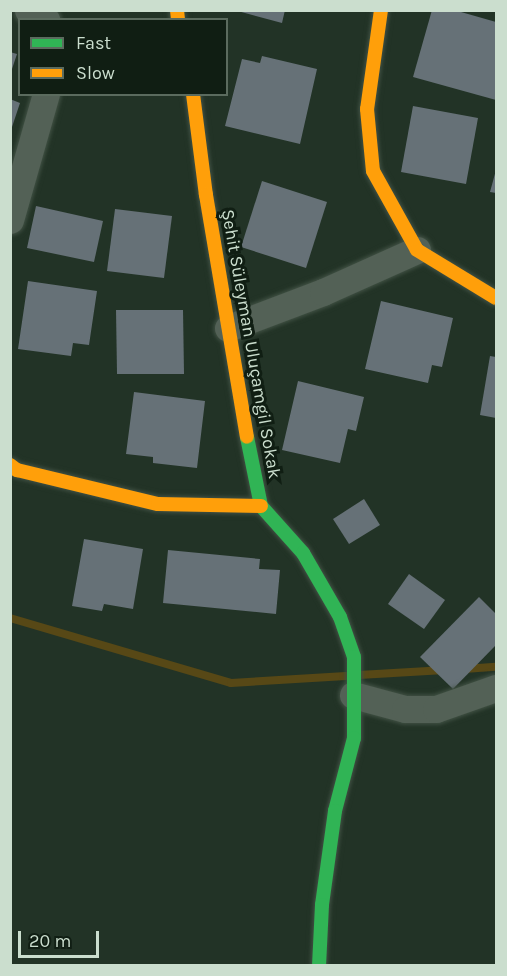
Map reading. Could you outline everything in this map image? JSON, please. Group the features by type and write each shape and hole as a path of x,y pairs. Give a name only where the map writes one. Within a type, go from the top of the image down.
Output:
{"street":[{"path":"28,10 42,18"},
{"path":"381,10 368,109 373,171 417,250 496,298"},
{"path":"10,220 45,96"},
{"name":"Şehit Süleyman Uluçamgil Sokak","path":"193,96 206,195 239,401 261,506 303,553 340,617 354,657 354,738 335,811 322,905 319,966"},
{"path":"228,328 323,292 417,250"},
{"path":"10,465 17,470 158,504 261,506"},
{"path":"353,695 405,709 436,709 496,688"}],"building":[{"path":"234,10 285,10 282,23"},
{"path":"432,10 454,10 496,22 496,100 413,77"},
{"path":"10,52 17,54 11,72 10,72"},
{"path":"262,56 317,69 300,144 225,126 242,59 260,63"},
{"path":"10,99 20,103 11,130 10,130"},
{"path":"413,106 478,118 466,184 401,172"},
{"path":"496,170 496,193 490,192"},
{"path":"262,181 327,202 306,268 241,247"},
{"path":"36,206 103,221 94,262 27,248"},
{"path":"115,209 172,216 164,278 107,271"},
{"path":"28,281 97,291 89,345 73,343 71,356 18,349"},
{"path":"381,301 453,318 442,367 432,365 428,383 365,369"},
{"path":"116,310 183,310 184,374 117,374"},
{"path":"490,356 496,357 496,418 480,415"},
{"path":"298,381 364,397 356,431 348,429 340,463 282,450"},
{"path":"134,392 205,401 197,468 153,463 153,457 126,454"},
{"path":"364,499 380,525 349,544 333,519"},
{"path":"84,539 143,549 133,609 104,604 102,611 72,606"},
{"path":"168,550 260,559 259,569 280,570 276,614 163,603"},
{"path":"409,574 445,600 424,629 388,604"},
{"path":"479,597 496,614 496,645 453,689 420,657"}],"waterway":[{"path":"10,618 231,683 346,676"},
{"path":"464,669 496,667"},
{"path":"359,675 445,670"}],"traffic: fast":[{"path":"247,437 261,506 303,553 340,617 354,657 354,738 335,811 322,905 319,966"}],"traffic: slow":[{"path":"177,10 178,18"},
{"path":"381,10 367,109 373,171 417,250 496,298"},
{"path":"193,96 206,195 247,437"},
{"path":"10,465 17,470 158,504 261,506"}]}
